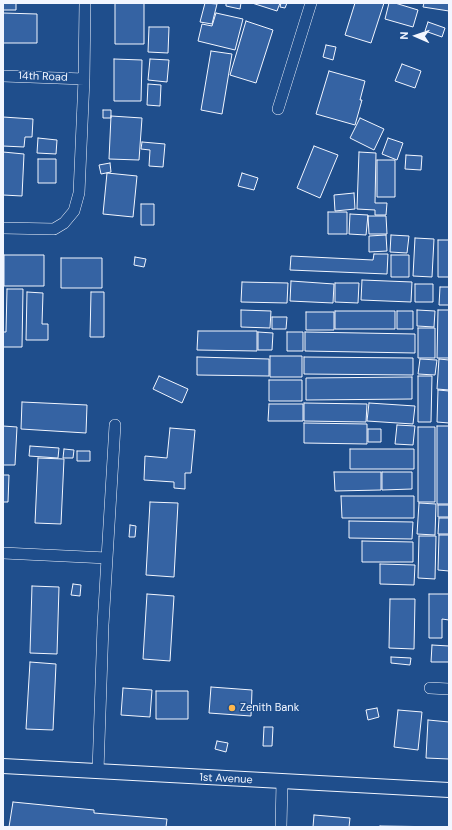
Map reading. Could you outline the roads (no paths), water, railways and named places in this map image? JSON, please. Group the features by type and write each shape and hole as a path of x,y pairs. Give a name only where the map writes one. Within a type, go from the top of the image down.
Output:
{"street":[{"path":"3,228 54,229 64,223 74,211 79,193 84,79 85,3"},
{"path":"278,109 311,3"},
{"name":"14th Road","path":"3,76 84,79"},
{"path":"98,772 103,626 115,425"},
{"path":"3,553 107,558"},
{"path":"430,688 449,689"},
{"name":"1st Avenue","path":"3,766 449,790"},
{"path":"281,827 282,782"}],"place":[{"name":"Zenith Bank","path":"232,708"}]}
